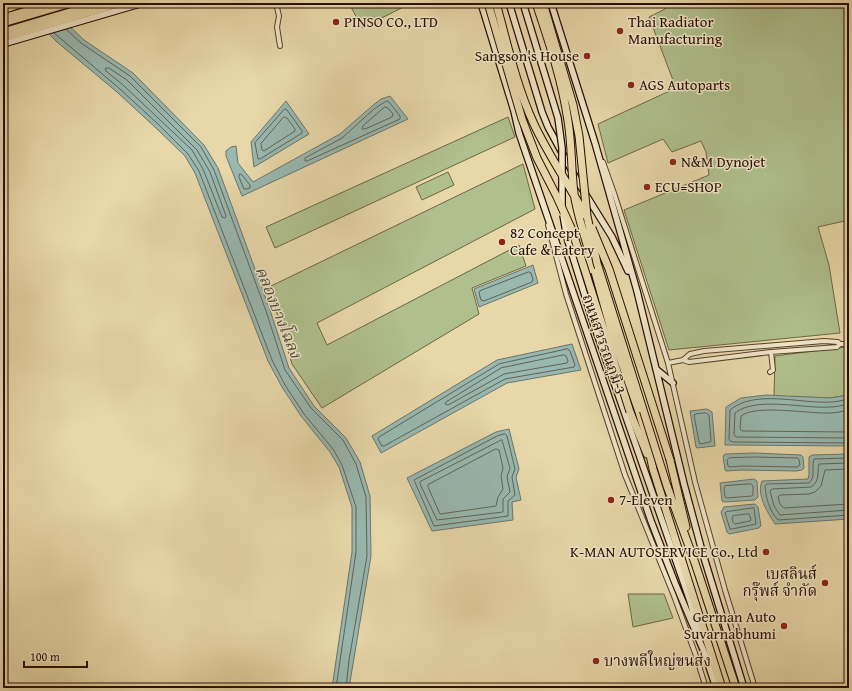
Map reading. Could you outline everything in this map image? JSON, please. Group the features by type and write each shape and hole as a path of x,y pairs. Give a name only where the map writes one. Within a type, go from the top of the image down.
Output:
{"highway":[{"path":"3,10 24,3"},
{"path":"4,19 54,3"},
{"path":"4,19 71,3"},
{"path":"3,33 100,3"},
{"path":"3,33 105,3"},
{"path":"3,38 121,3"},
{"path":"488,3 527,132 537,158 572,230 630,412 654,469"},
{"path":"496,3 520,89 532,121 584,213 609,269 670,460 695,563"},
{"path":"536,3 565,101 570,137 574,194 580,221 614,340 645,431 654,469 722,688"},
{"path":"543,3 574,110 580,142 587,216 597,263 667,486 695,563 736,688"}],"main road":[{"path":"3,44 143,3"},
{"name":"ถนนสุวรรณภูมิ 3","path":"481,3 514,111 519,133 653,528 706,654 716,688"},
{"path":"509,3 542,112 548,127 578,182 612,237 637,291"},
{"path":"523,3 558,118 561,134 562,197 565,227 571,252 690,601 706,654"},
{"path":"551,3 595,143 637,291 698,536 744,688"},
{"path":"656,369 673,383"}],"street":[{"path":"276,3 279,16 277,27 280,46"},
{"path":"595,143 613,191 668,363 695,482 725,590 755,688"},
{"path":"538,187 566,294 595,387 637,508 674,596 706,688"},
{"path":"668,363 683,360 690,354 704,351 824,340 838,342 840,344"},
{"path":"683,360 689,362 849,344"},
{"path":"770,372 773,370 771,352"}],"green space":[{"path":"349,3 411,3 362,28"},
{"path":"670,3 849,3 849,220 818,227 829,265 840,333 669,350 624,210 709,175 706,152 701,141 672,152 663,139 608,163 598,124 676,88 649,17 665,9"},
{"path":"508,117 515,137 275,248 266,227"},
{"path":"523,164 535,209 317,323 327,345 519,245 526,266 472,288 479,314 322,408 292,364 269,287"},
{"path":"448,172 454,185 422,200 416,187"},
{"path":"845,347 849,395 830,398 774,396 775,356"},
{"path":"628,594 664,594 673,618 633,627"}],"water":[{"path":"18,3 45,3 84,40 133,73 204,145 218,168 270,310 289,368 314,406 346,438 360,462 370,496 371,556 349,688 332,688 352,552 352,507 339,467 330,452 301,416 282,387 268,361 195,173 185,156 117,92 57,42"},
{"path":"390,96 408,119 242,196 226,156 226,151 231,147 236,146 238,163 253,182 340,134 381,99"},
{"path":"286,101 309,134 254,167 251,142"},
{"path":"533,265 538,283 479,307 474,289"},
{"path":"572,344 581,370 507,383 381,453 372,436 497,360"},
{"path":"766,395 830,398 849,395 849,446 725,445 726,407 741,398"},
{"path":"707,409 712,412 715,446 697,448 690,411"},
{"path":"509,429 519,469 516,477 521,500 512,502 513,520 432,531 407,478 496,432"},
{"path":"754,453 801,455 803,457 804,468 797,471 725,470 723,456 725,454"},
{"path":"849,454 849,519 775,524 766,509 762,498 762,481 808,479 809,457 812,455"},
{"path":"754,479 757,481 758,497 755,500 722,501 720,483"},
{"path":"755,504 758,507 761,526 759,528 729,534 721,512 724,507"}],"place":[{"name":"PINSO CO., LTD","path":"336,22"},
{"name":"Thai Radiator Manufacturing","path":"620,31"},
{"name":"Sangson's House","path":"587,56"},
{"name":"AGS Autoparts","path":"631,85"},
{"name":"N&M Dynojet","path":"673,162"},
{"name":"ECU=SHOP","path":"647,187"},
{"name":"82 Concept Cafe & Eatery","path":"502,242"},
{"name":"7-Eleven","path":"611,500"},
{"name":"K-MAN AUTOSERVICE Co., Ltd","path":"766,552"},
{"name":"เบสลินส์ กรุ๊พส์ จำกัด","path":"825,583"},
{"name":"German Auto Suvarnabhumi","path":"784,626"},
{"name":"บางพลีใหญ่ขนส่ง","path":"596,661"}],"water label":[{"name":"คลองบางโฉลง","path":"279,312"}]}
